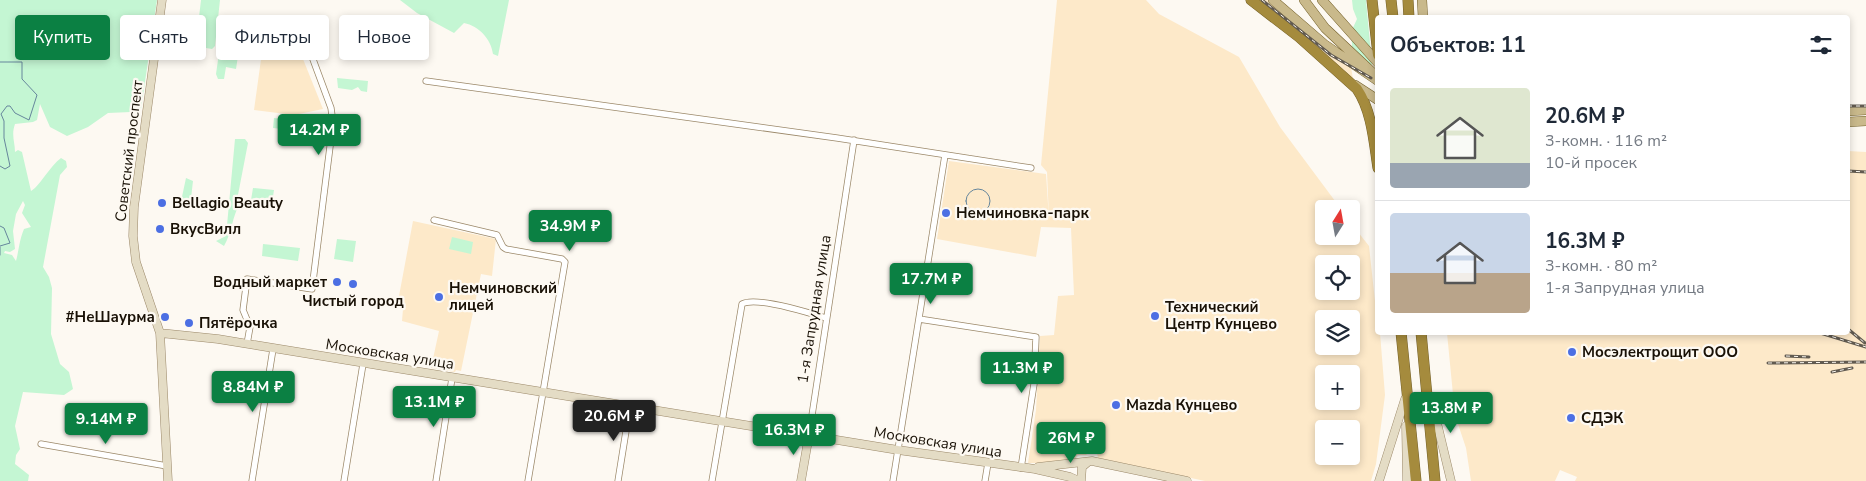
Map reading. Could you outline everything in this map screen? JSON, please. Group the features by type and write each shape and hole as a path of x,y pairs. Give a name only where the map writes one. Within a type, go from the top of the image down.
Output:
{"highway":[{"path":"1250,0 1299,37 1357,89 1363,98 1369,118 1375,151"},
{"path":"1372,0 1375,28"},
{"path":"1391,0 1393,15"},
{"path":"1408,0 1408,15"},
{"path":"1402,335 1416,481"},
{"path":"1421,335 1435,481"}],"main road":[{"path":"1250,0 1317,57 1375,98"},
{"path":"1273,0 1324,44 1375,79"},
{"path":"1304,0 1325,28 1375,73"},
{"path":"1322,0 1375,60"},
{"path":"1422,0 1423,15"},
{"path":"1850,111 1866,110"},
{"path":"1850,122 1866,121"}],"street":[{"name":"Советский проспект","path":"162,0 145,119 133,225 136,262 160,333 168,481"},
{"path":"248,344 250,327 244,310 247,279 312,289 333,123 331,108 313,60"},
{"path":"426,81 854,140 1031,168"},
{"name":"1-я Запрудная улица","path":"801,481 854,140"},
{"path":"893,481 945,155"},
{"path":"434,220 497,235 506,249 562,259 565,262 528,481"},
{"path":"712,481 742,304 745,302 766,304 826,318"},
{"path":"919,318 1036,337 1034,384 1021,468"},
{"name":"Московская улица","path":"160,333 248,344 988,464 1032,468 1090,461 1187,481"},
{"path":"252,481 273,349"},
{"path":"344,481 363,364"},
{"path":"436,481 452,378"},
{"path":"1406,381 1408,481"},
{"path":"1426,395 1438,427 1452,481"},
{"path":"1379,481 1405,399"},
{"path":"618,481 630,406"},
{"path":"41,444 167,466"},
{"path":"1080,481 1082,467 1090,461"},
{"path":"985,481 988,464"},
{"name":"Московская улица","path":"1032,468 1080,481"}],"shaded area":[{"path":"1057,0 1146,0 1159,14 1239,57 1280,127 1334,200 1315,200 1315,245 1360,245 1360,234 1369,246 1375,301 1375,335 1380,335 1385,395 1376,464 1371,481 1205,481 1098,458 1097,453 1090,451 1086,455 1077,455 1076,458 1043,463 1028,463 1036,410 1040,336 1054,335 1058,296 1074,295 1071,228 1041,227 1036,257 937,239 949,161 1046,174 1049,219 1047,172 1041,165"},
{"path":"1248,0 1273,0 1351,67 1353,79"},
{"path":"261,60 303,60 323,109 294,115 254,110"},
{"path":"1850,151 1866,152 1866,481 1575,481 1577,477 1560,470 1555,481 1471,481 1466,448 1455,415 1447,335 1850,335"},
{"name":"Немчиновский лицей","path":"413,221 496,239 492,276 481,274 461,371 456,370 455,372 431,368 439,331 402,321 404,297 399,296"}],"green space":[{"path":"0,0 157,0 155,15 120,15 120,60 148,60 141,109 131,112 108,113 88,127 67,136 50,127 40,104 37,120 15,124 13,135 15,152 18,150 22,152 31,191 61,158 66,161 67,167 60,175 43,267 49,277 52,288 51,334 60,364 69,372 73,389 64,395 23,392 15,426 20,449 16,455 15,464 29,475 28,481 0,481","holes":["23,201 25,205 22,213 31,227 24,229 16,261 12,255 4,253 5,251 10,252 15,249 13,231 16,214"]},
{"path":"201,0 220,0 218,15 216,15 215,46 212,49 206,48 206,15 199,15"},
{"path":"400,0 509,0 498,56 493,54 487,38 475,27 464,23 454,33 429,19 429,15 417,13"},
{"path":"1352,0 1366,0 1372,66 1353,59 1351,32 1357,19"},
{"path":"218,60 237,60 236,69 226,67 224,79 218,79 216,74"},
{"path":"337,78 368,81 367,92 361,91 358,87 352,90 338,88"},
{"path":"274,118 300,121 299,131 273,128"},
{"path":"235,139 245,139 248,143 237,200 240,203 224,246 216,241 226,236"},
{"path":"186,178 193,181 190,207 187,209 180,206"},
{"path":"253,188 274,190 272,203 251,200"},
{"path":"452,237 473,242 471,254 449,249"},
{"path":"337,239 356,241 353,262 334,259"},
{"path":"263,244 300,248 298,261 262,256"}],"waterway":[{"path":"0,62 22,62 22,79 37,95 29,120 15,113 10,106 7,106 1,114 4,121 4,138 10,166 5,169 0,166"},
{"path":"978,189 987,192 990,201 987,210 978,213 969,210 966,201 969,192 978,189"},
{"path":"0,226 4,228 10,243 0,246"},
{"path":"0,247 0,255"}],"railway":[{"path":"1262,0 1331,55 1371,78"},
{"path":"1850,106 1866,106"},
{"path":"1850,171 1866,172"},
{"path":"1850,331 1865,343"},
{"path":"1827,335 1866,347"},
{"path":"1786,356 1809,357"},
{"path":"1768,363 1866,362"},
{"path":"1832,372 1852,368"}],"place":[{"name":"Bellagio Beauty","path":"162,203"},
{"name":"Немчиновка-парк","path":"946,213"},
{"name":"ВкусВилл","path":"160,229"},
{"name":"Водный маркет","path":"337,282"},
{"name":"Чистый город","path":"353,284"},
{"name":"Немчиновский лицей","path":"439,297"},
{"name":"Технический Центр Кунцево","path":"1155,316"},
{"name":"#НеШаурма","path":"165,317"},
{"name":"Пятёрочка","path":"189,323"},
{"name":"Мосэлектрощит ООО","path":"1572,352"},
{"name":"Mazda Кунцево","path":"1116,405"},
{"name":"СДЭК","path":"1571,418"}]}
